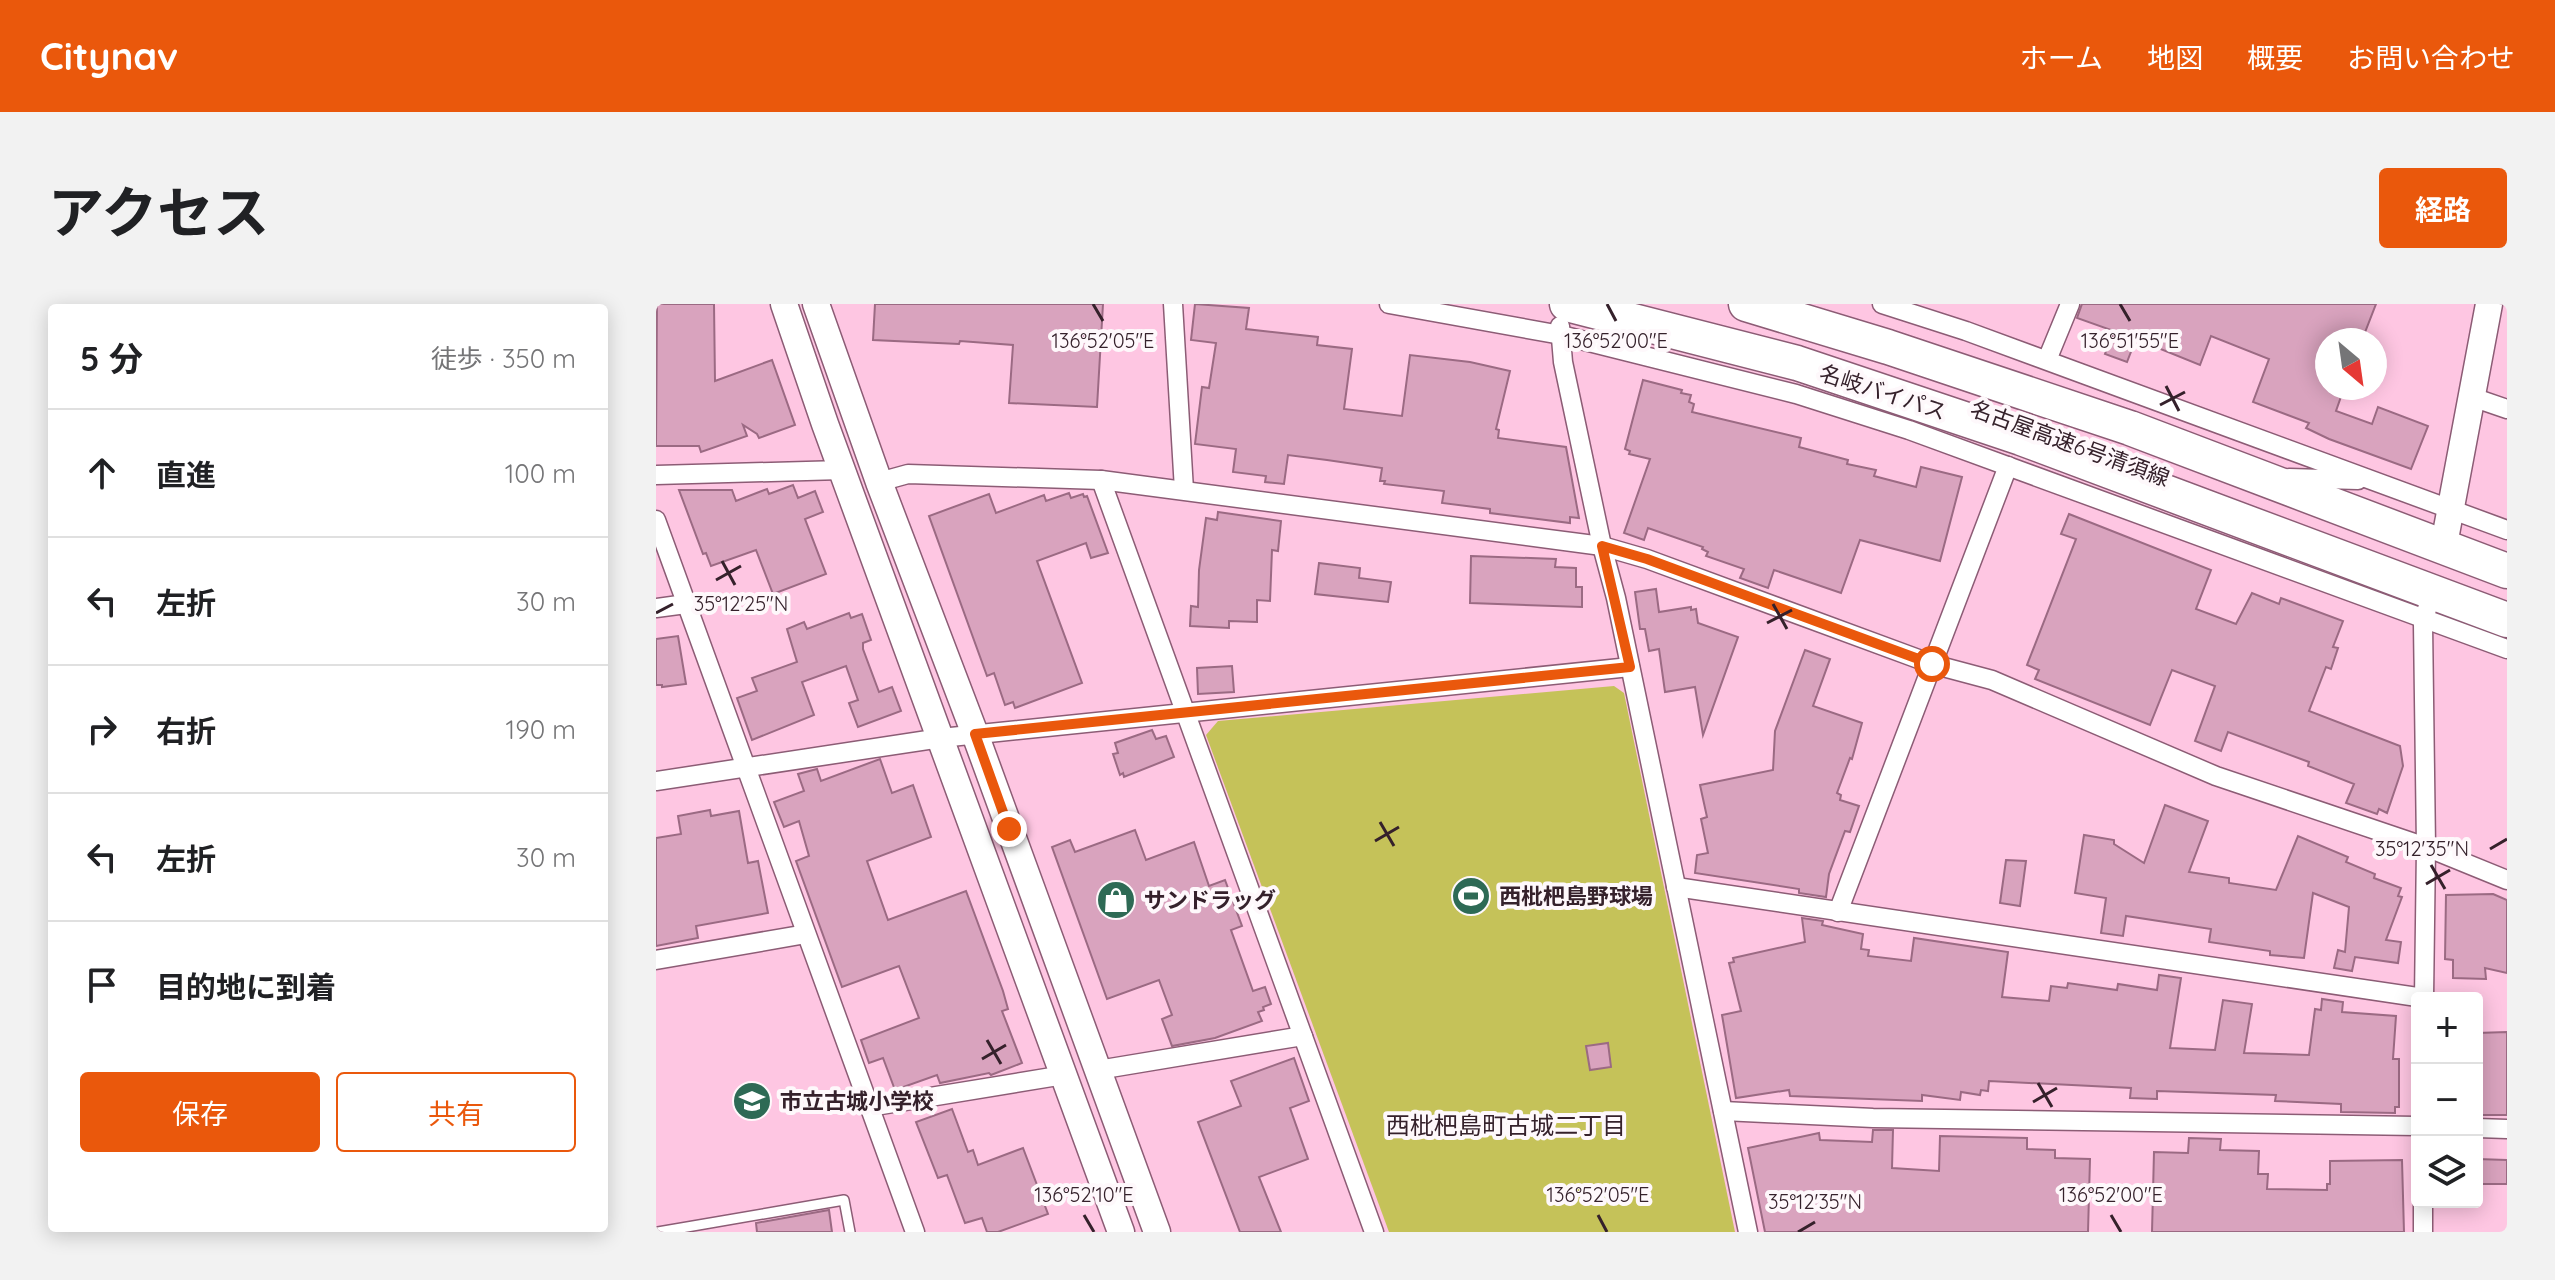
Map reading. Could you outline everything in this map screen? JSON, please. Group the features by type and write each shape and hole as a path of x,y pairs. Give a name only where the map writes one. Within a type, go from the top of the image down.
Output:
{"highway":[{"name":"名古屋高速6号清須線","path":"1626,304 1720,327 1871,371 2507,604"},
{"name":"名古屋高速6号清須線","path":"1746,304 1888,347 2130,428 2507,571"},
{"path":"1815,304 2009,370 2289,478 2448,525 2507,563"},
{"name":"名岐バイパス","path":"1562,321 1797,363 2006,433 2427,606 2507,620"}],"street":[{"path":"784,304 1121,1232"},
{"path":"816,304 1157,1232"},
{"path":"1173,304 1184,490"},
{"path":"1389,304 1562,321 1909,430 2427,606 2507,649"},
{"path":"1882,304 2047,360 2372,480 2448,525 2507,530"},
{"path":"2047,360 2070,304"},
{"path":"2448,525 2489,304"},
{"path":"1562,321 1563,362 1748,1232"},
{"path":"2472,397 2507,409"},
{"path":"1838,912 2008,466"},
{"path":"656,475 842,470"},
{"path":"879,482 908,474 1101,480 1602,546 1647,559 1932,664 1992,680 2216,776 2426,847 2507,880"},
{"path":"2289,478 2372,480"},
{"path":"1101,480 1374,1232"},
{"path":"656,520 915,1232"},
{"path":"656,608 686,604"},
{"path":"2424,992 2427,606"},
{"path":"656,781 975,734 1630,667"},
{"path":"1676,887 2411,996"},
{"path":"656,960 806,934"},
{"path":"1098,1070 1303,1036"},
{"path":"869,1107 1064,1075"},
{"path":"1723,1111 1873,1118 2411,1126"},
{"path":"2483,1128 2507,1129"},
{"path":"2423,1208 2423,1232"}],"lane":[{"path":"658,1232 844,1200 850,1232"}],"shaded area":[{"path":"1614,686 1624,693 1735,1232 1389,1232 1206,735 1218,721"}],"building":[{"path":"657,304 714,304 715,381 772,360 795,425 759,438 743,425 747,436 701,452 699,446 656,446"},
{"path":"875,304 1103,304 1097,407 1009,403 1013,345 873,340"},
{"path":"1195,304 1249,308 1246,329 1318,337 1317,345 1352,349 1344,409 1402,416 1410,355 1470,362 1510,371 1496,429 1499,430 1498,438 1566,447 1579,518 1570,517 1570,523 1490,513 1490,509 1442,503 1444,491 1384,484 1385,481 1380,481 1382,468 1327,460 1288,455 1284,484 1265,482 1266,476 1233,472 1236,449 1195,444 1202,387 1209,388 1216,343 1191,340"},
{"path":"2082,304 2376,304 2367,328 2315,328 2315,400 2340,400 2336,411 2372,424 2378,407 2428,426 2411,469 2329,439 2306,428 2309,423 2253,402 2269,359 2211,336 2200,365 2136,339 2127,362 2105,354 2114,331 2077,318"},
{"path":"1643,380 1691,395 1689,402 1694,404 1692,412 1801,438 1799,447 1848,460 1847,464 1876,470 1874,476 1916,487 1921,467 1962,477 1940,561 1860,540 1841,593 1774,570 1768,588 1740,578 1744,569 1706,556 1708,552 1703,547 1648,528 1644,540 1624,533 1650,459 1629,454 1630,451 1625,449"},
{"path":"793,485 798,498 815,491 823,512 805,519 826,574 773,594 756,550 711,566 706,553 703,554 679,490 732,490 736,501 767,489 769,494"},
{"path":"1069,493 1071,498 1083,494 1087,496 1108,553 1091,558 1086,543 1037,561 1082,683 1015,708 1013,702 1005,705 994,673 987,676 929,516 989,494 996,513 1044,495 1046,501"},
{"path":"1218,512 1281,521 1278,551 1272,550 1270,601 1257,600 1257,622 1229,621 1229,628 1190,626 1191,606 1198,607 1206,518 1217,520"},
{"path":"2069,514 2211,570 2196,609 2236,624 2252,593 2279,604 2281,598 2343,621 2333,647 2338,648 2331,669 2326,667 2309,711 2400,746 2403,766 2387,813 2379,809 2377,814 2346,803 2354,784 2308,766 2309,762 2228,732 2221,751 2195,741 2215,686 2172,670 2150,725 2035,679 2039,670 2027,665 2076,539 2061,534"},
{"path":"1471,556 1556,559 1555,567 1576,568 1576,587 1582,587 1582,607 1470,603"},
{"path":"1319,563 1360,568 1359,578 1391,582 1388,602 1315,594"},
{"path":"1656,589 1659,612 1691,607 1691,610 1696,609 1698,623 1738,637 1703,735 1695,687 1665,692 1659,649 1649,651 1645,629 1640,629 1635,592"},
{"path":"849,613 851,618 862,614 871,640 863,643 863,649 879,692 892,687 901,711 858,727 849,703 858,700 846,666 802,682 814,715 752,740 737,698 757,691 752,678 797,662 787,629 804,622 807,629"},
{"path":"678,636 686,684 656,685 656,639"},
{"path":"1805,650 1830,659 1813,706 1862,723 1852,759 1837,793 1841,795 1840,800 1859,806 1850,832 1845,831 1829,874 1826,897 1799,893 1799,889 1695,873 1697,855 1708,853 1701,819 1707,817 1700,785 1773,770 1775,731"},
{"path":"1232,666 1234,692 1198,694 1197,668"},
{"path":"1152,730 1156,739 1166,736 1174,757 1124,777 1123,773 1120,775 1113,754 1118,753 1115,743"},
{"path":"880,759 892,793 913,785 931,837 867,861 888,920 966,891 1003,991 1008,1009 1002,1011 1022,1063 991,1075 940,1083 937,1075 895,1090 883,1058 869,1063 861,1040 919,1018 899,966 842,987 796,861 809,856 799,821 784,827 774,802 804,791 798,774 817,769 821,781"},
{"path":"2165,805 2208,821 2189,872 2229,878 2229,883 2276,890 2298,836 2348,857 2346,862 2375,874 2374,878 2401,888 2398,896 2402,897 2386,940 2401,942 2398,963 2355,957 2352,971 2334,968 2338,950 2345,952 2349,907 2313,893 2304,958 2270,955 2270,951 2209,942 2211,929 2126,916 2123,936 2101,933 2106,898 2075,893 2084,835 2114,840 2114,844 2144,863"},
{"path":"710,810 711,816 739,811 748,863 758,861 768,913 696,926 698,938 656,946 656,838 681,834 678,816"},
{"path":"1135,830 1146,860 1194,842 1209,886 1225,880 1242,926 1231,930 1253,991 1265,987 1271,1004 1258,1012 1262,1021 1215,1038 1172,1046 1162,1019 1172,1015 1159,980 1107,999 1052,847 1070,840 1075,852"},
{"path":"2006,860 2026,861 2020,906 2000,903"},
{"path":"2493,894 2507,900 2507,973 2485,968 2486,979 2453,978 2453,960 2445,959 2446,895"},
{"path":"1802,918 1823,921 1822,925 1863,934 1861,949 1869,950 1868,956 1911,961 1914,938 2008,952 2002,997 2049,1001 2051,986 2067,988 2068,983 2117,990 2118,984 2157,990 2159,975 2181,978 2170,1048 2215,1050 2223,1000 2252,1004 2244,1053 2309,1055 2315,1009 2321,1010 2322,999 2343,1002 2342,1012 2396,1016 2393,1059 2399,1059 2399,1107 2395,1107 2395,1113 2341,1112 2341,1104 2275,1101 2276,1095 2157,1091 2157,1099 2130,1098 2131,1088 1989,1081 1988,1091 1981,1090 1980,1095 1961,1092 1960,1100 1922,1095 1922,1101 1790,1096 1789,1090 1736,1098 1722,1015 1741,1011 1729,963 1734,962 1733,958 1805,942"},
{"path":"2507,1032 2507,1115 2483,1115 2483,1033"},
{"path":"1608,1043 1611,1067 1590,1070 1586,1046"},
{"path":"1294,1058 1309,1101 1290,1108 1308,1159 1259,1177 1281,1232 1240,1232 1198,1122 1241,1106 1231,1081"},
{"path":"952,1109 968,1152 973,1150 978,1165 1023,1148 1048,1214 998,1232 987,1232 982,1218 965,1223 947,1175 938,1178 916,1122"},
{"path":"1873,1130 1893,1130 1892,1168 1939,1171 1940,1136 2027,1138 2027,1149 2055,1150 2055,1158 2090,1159 2088,1232 1765,1232 1748,1148 1819,1133 1820,1140 1872,1142"},
{"path":"2189,1138 2221,1139 2220,1150 2259,1151 2258,1174 2268,1174 2267,1189 2327,1190 2330,1161 2402,1160 2404,1232 2152,1232 2154,1152 2188,1153"},
{"path":"2483,1159 2507,1160 2507,1184 2483,1184"},
{"path":"829,1210 832,1232 757,1232 756,1223"}],"place":[{"name":"西枇杷島野球場","path":"1471,896"},
{"name":"サンドラッグ","path":"1116,900"},
{"name":"市立古城小学校","path":"752,1101"}],"district":[{"name":"西枇杷島町古城二丁目","path":"1506,1126"}],"route":[{"path":"1009,829 975,734 1630,667 1602,546 1647,559 1932,664"}]}
